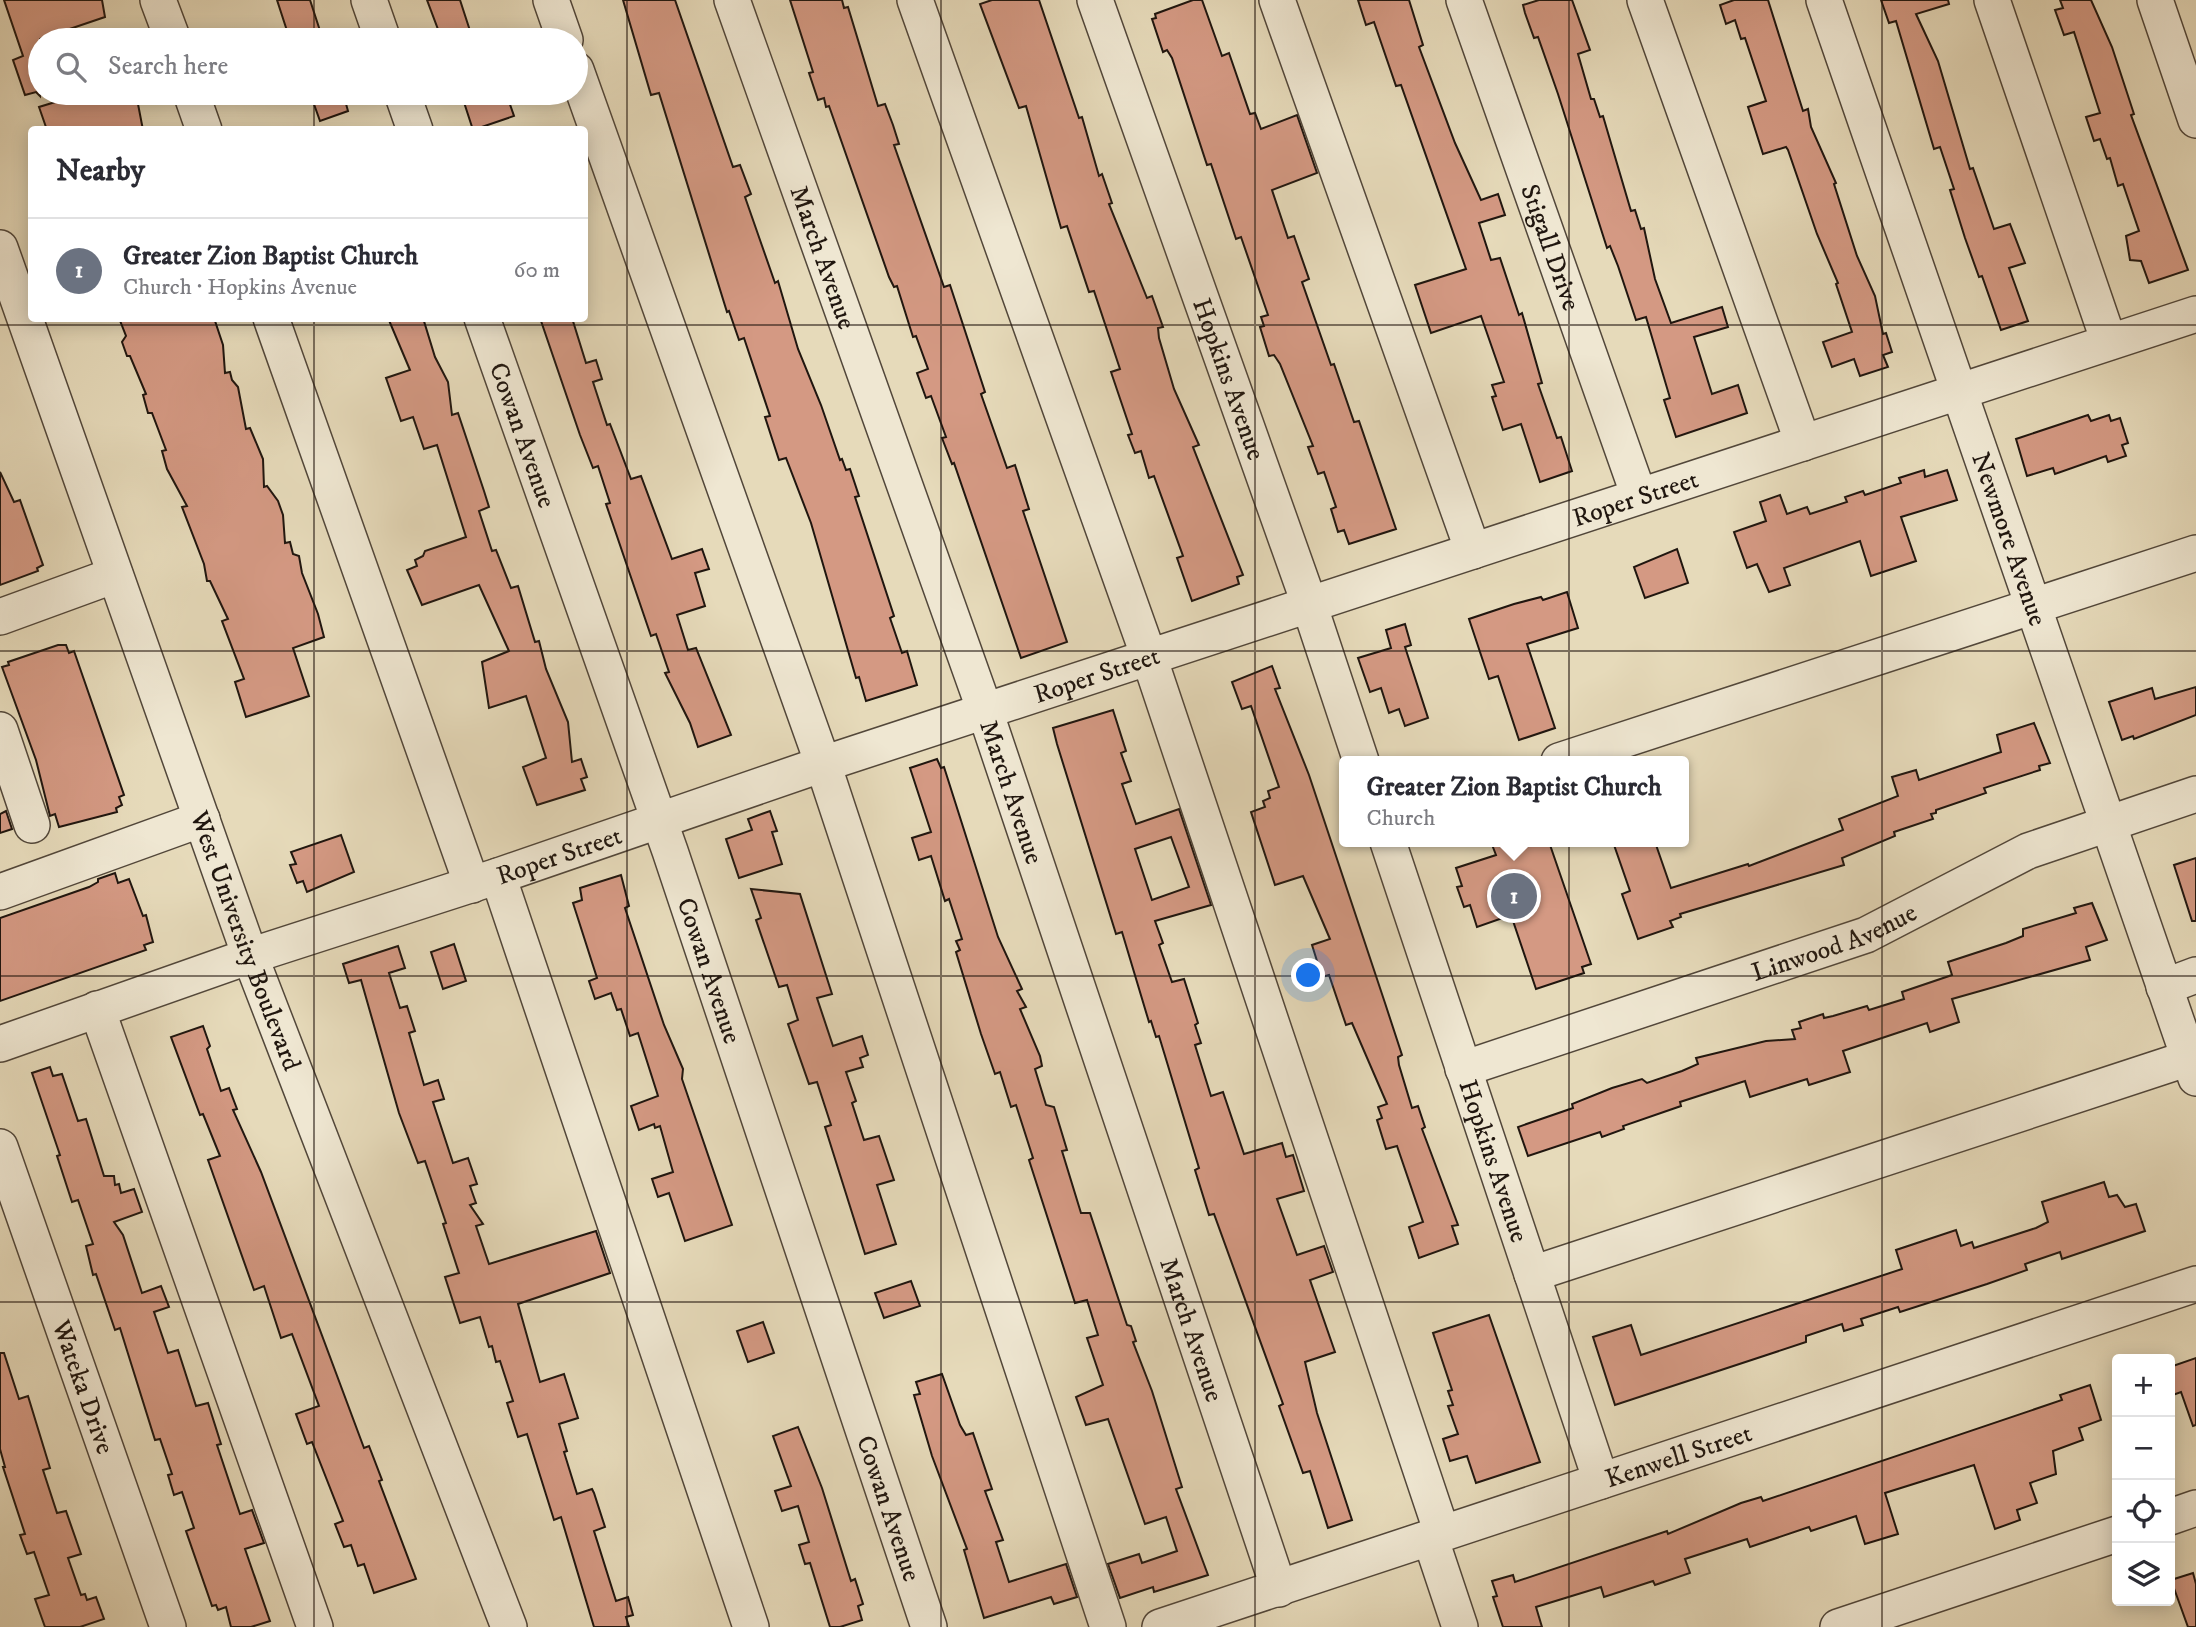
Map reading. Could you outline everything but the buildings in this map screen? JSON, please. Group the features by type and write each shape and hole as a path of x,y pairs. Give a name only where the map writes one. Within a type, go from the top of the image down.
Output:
{"street":[{"path":"159,0 169,28"},
{"path":"369,0 379,28"},
{"path":"551,0 561,28"},
{"name":"March Avenue","path":"732,0 985,711 1279,1589"},
{"path":"915,0 1149,657 1436,1535 1460,1627"},
{"name":"Hopkins Avenue","path":"1095,0 1310,606 1359,756"},
{"path":"1277,0 1473,551"},
{"name":"Stigall Drive","path":"1464,0 1639,496"},
{"path":"1645,0 1802,443"},
{"name":"Newmore Avenue","path":"1824,0 2193,1068"},
{"path":"1993,0 2109,342"},
{"path":"2155,0 2196,120"},
{"path":"588,103 823,764 1108,1627"},
{"path":"195,105 203,126"},
{"path":"406,105 414,126"},
{"name":"West University Boulevard","path":"0,248 250,956 509,1627"},
{"name":"Roper Street","path":"0,1044 250,956 660,822 823,764 2196,314"},
{"path":"273,322 485,880 751,1627"},
{"name":"Cowan Avenue","path":"483,322 660,822 929,1627"},
{"path":"1574,756 2196,553"},
{"path":"0,617 115,575"},
{"path":"0,730 32,825"},
{"name":"Linwood Avenue","path":"1463,1069 1800,960 1866,935 1994,866 2108,822 2196,794"},
{"path":"0,892 202,819"},
{"name":"Hopkins Avenue","path":"1390,847 1601,1481"},
{"path":"2164,987 2196,975"},
{"path":"97,1009 315,1627"},
{"path":"1532,1274 2193,1068"},
{"name":"Wateka Drive","path":"0,1147 167,1627"},
{"name":"Kenwell Street","path":"1160,1627 2196,1284"},
{"path":"2175,1515 2196,1508"},
{"path":"1838,1627 2112,1536"}],"place":[{"name":"Greater Zion Baptist Church","path":"1514,896"}]}
